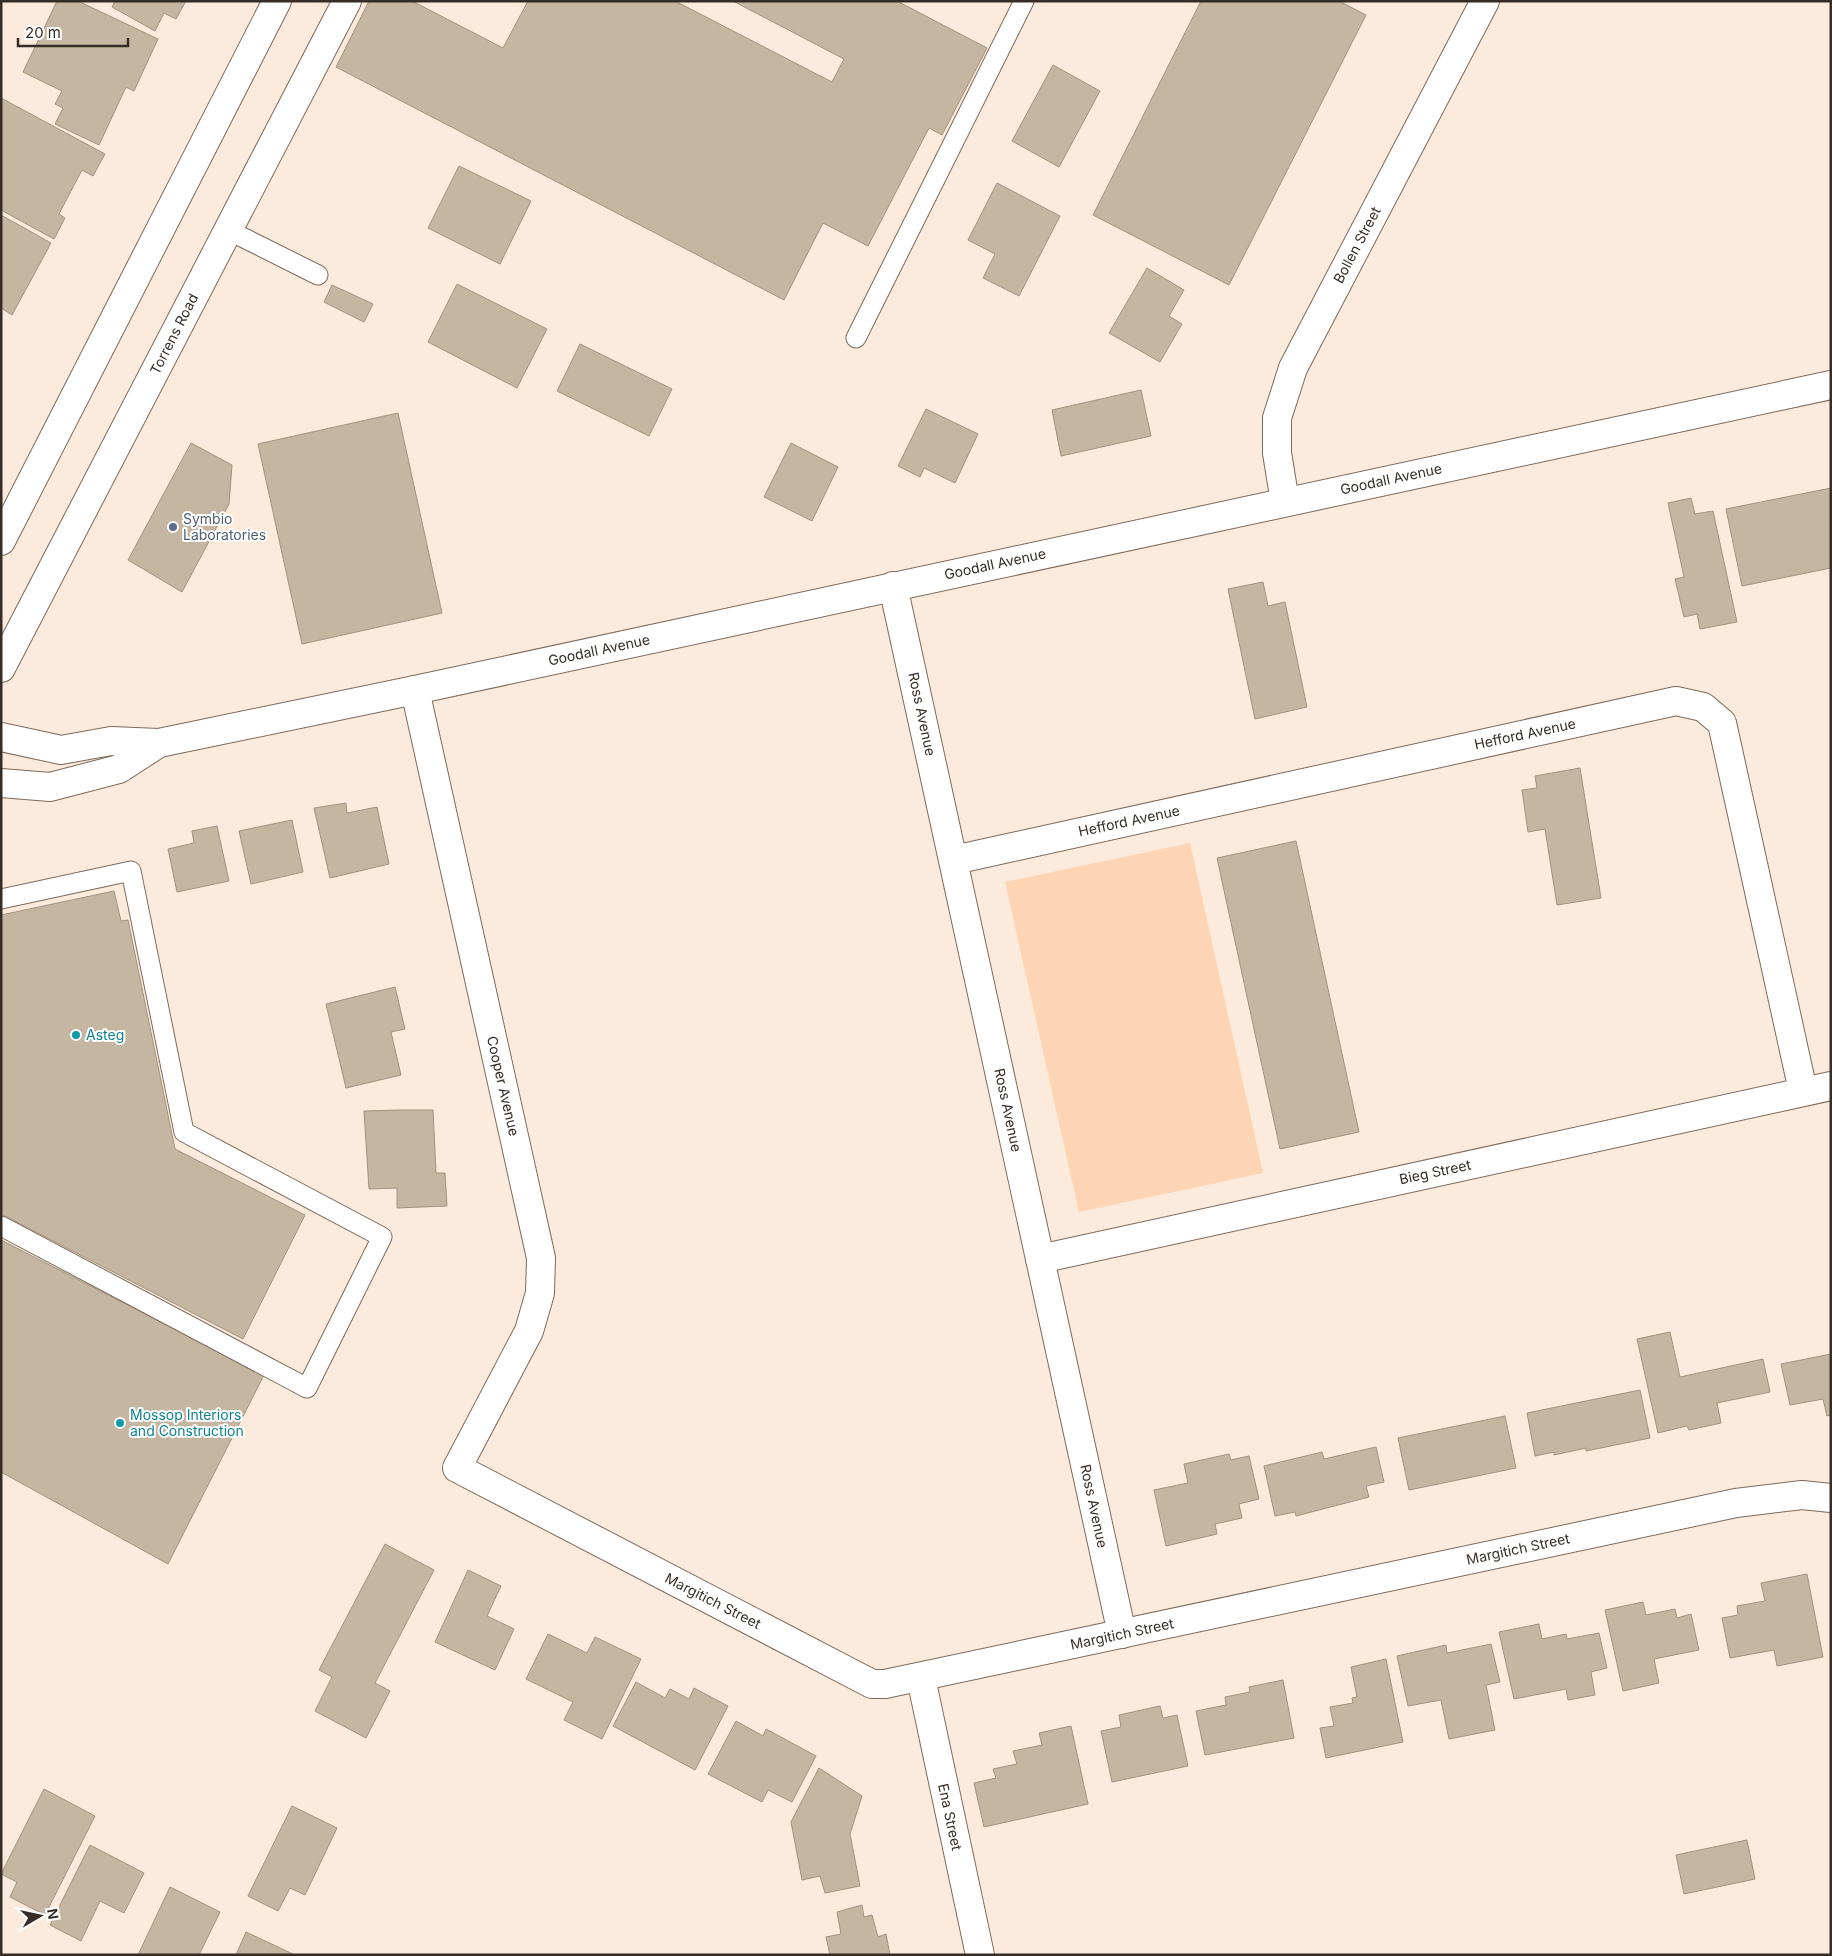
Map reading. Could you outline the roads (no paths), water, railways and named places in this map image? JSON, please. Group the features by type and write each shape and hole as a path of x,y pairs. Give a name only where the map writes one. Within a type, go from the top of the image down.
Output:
{"street":[{"path":"1,541 277,1"},
{"name":"Torrens Road","path":"1,668 348,1"},
{"name":"Bollen Street","path":"1285,502 1277,453 1277,418 1293,368 1485,1"},
{"name":"Goodall Avenue","path":"1,737 60,750 111,741 160,743 415,690 1831,385"},
{"name":"Ross Avenue","path":"893,586 1122,1634"},
{"name":"Cooper Avenue","path":"415,690 541,1258 540,1293 528,1331 457,1468"},
{"name":"Hefford Avenue","path":"954,860 1676,701 1702,707 1722,723 1803,1092"},
{"name":"Goodall Avenue","path":"1,782 50,787 119,769 160,743"},
{"name":"Bieg Street","path":"1040,1259 1831,1086"},
{"name":"Margitich Street","path":"457,1468 872,1684 885,1684 921,1678 1736,1503 1802,1495 1831,1498"},
{"name":"Ena Street","path":"921,1678 980,1955"}],"lane":[{"path":"856,338 1024,1"},
{"path":"228,230 318,275"},
{"path":"1,899 131,871 184,1132 382,1237 307,1388 1,1226"}],"place":[{"name":"Symbio Laboratories","path":"173,527"},
{"name":"Asteg","path":"76,1035"},
{"name":"Mossop Interiors and Construction","path":"120,1423"}]}
